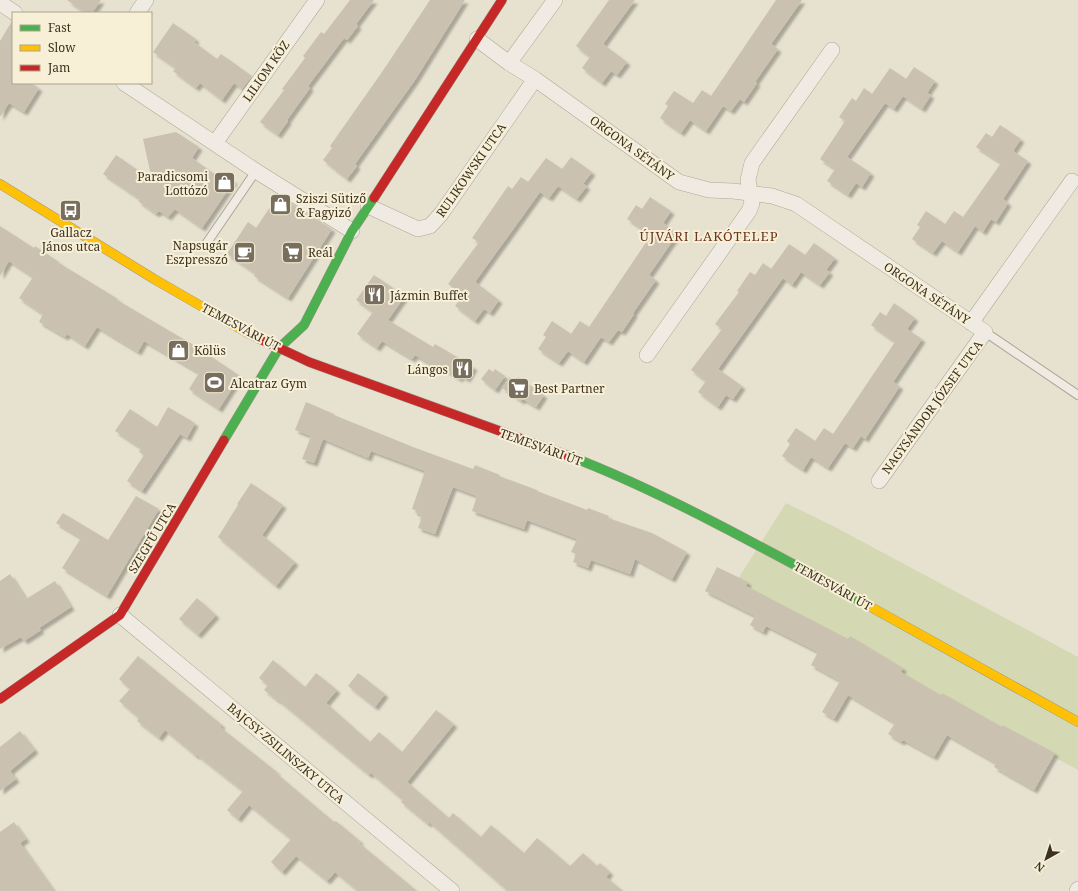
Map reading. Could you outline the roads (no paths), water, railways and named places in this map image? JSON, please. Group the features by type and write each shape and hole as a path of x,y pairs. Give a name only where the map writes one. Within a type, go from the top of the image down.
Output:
{"street":[{"path":"138,12 146,0"},
{"name":"LILIOM KÖZ","path":"215,143 317,0"},
{"path":"279,348 304,325 352,231 502,0"},
{"path":"509,63 555,0"},
{"path":"0,3 14,12"},
{"name":"ORGONA SÉTÁNY","path":"477,39 509,63 536,79 679,182 709,190 733,191 772,196 796,204 985,332"},
{"path":"647,355 749,211 752,203 749,193 748,180 752,163 832,50"},
{"name":"RULIKOWSKI UTCA","path":"368,206 418,229 430,226 441,214 536,79"},
{"path":"126,84 256,171 352,231"},
{"name":"NAGYSÁNDOR JÓZSEF UTCA","path":"971,323 1072,181"},
{"name":"TEMESVÁRI ÚT","path":"0,184 154,279 246,332 317,365 595,466 682,506 796,565 1078,722"},
{"name":"NAGYSÁNDOR JÓZSEF UTCA","path":"879,481 985,332"},
{"name":"SZEGFŰ UTCA","path":"0,699 120,615 279,348"},
{"name":"BAJCSY-ZSILINSZKY UTCA","path":"120,615 452,891"}],"lane":[{"path":"206,244 256,171"},
{"path":"985,332 1078,395"}],"place":[{"name":"Paradicsomi Lottózó","path":"224,183"},
{"name":"Sziszi Sütiző & Fagyizó","path":"281,205"},
{"name":"Gallacz János utca","path":"71,211"},
{"name":"Napsugár Eszpresszó","path":"244,252"},
{"name":"Reál","path":"293,252"},
{"name":"Jázmin Buffet","path":"375,295"},
{"name":"Kölüs","path":"179,350"},
{"name":"Lángos","path":"463,369"},
{"name":"Alcatraz Gym","path":"214,383"},
{"name":"Best Partner","path":"518,388"}],"district":[{"name":"ÚJVÁRI LAKÓTELEP","path":"709,236"}]}
